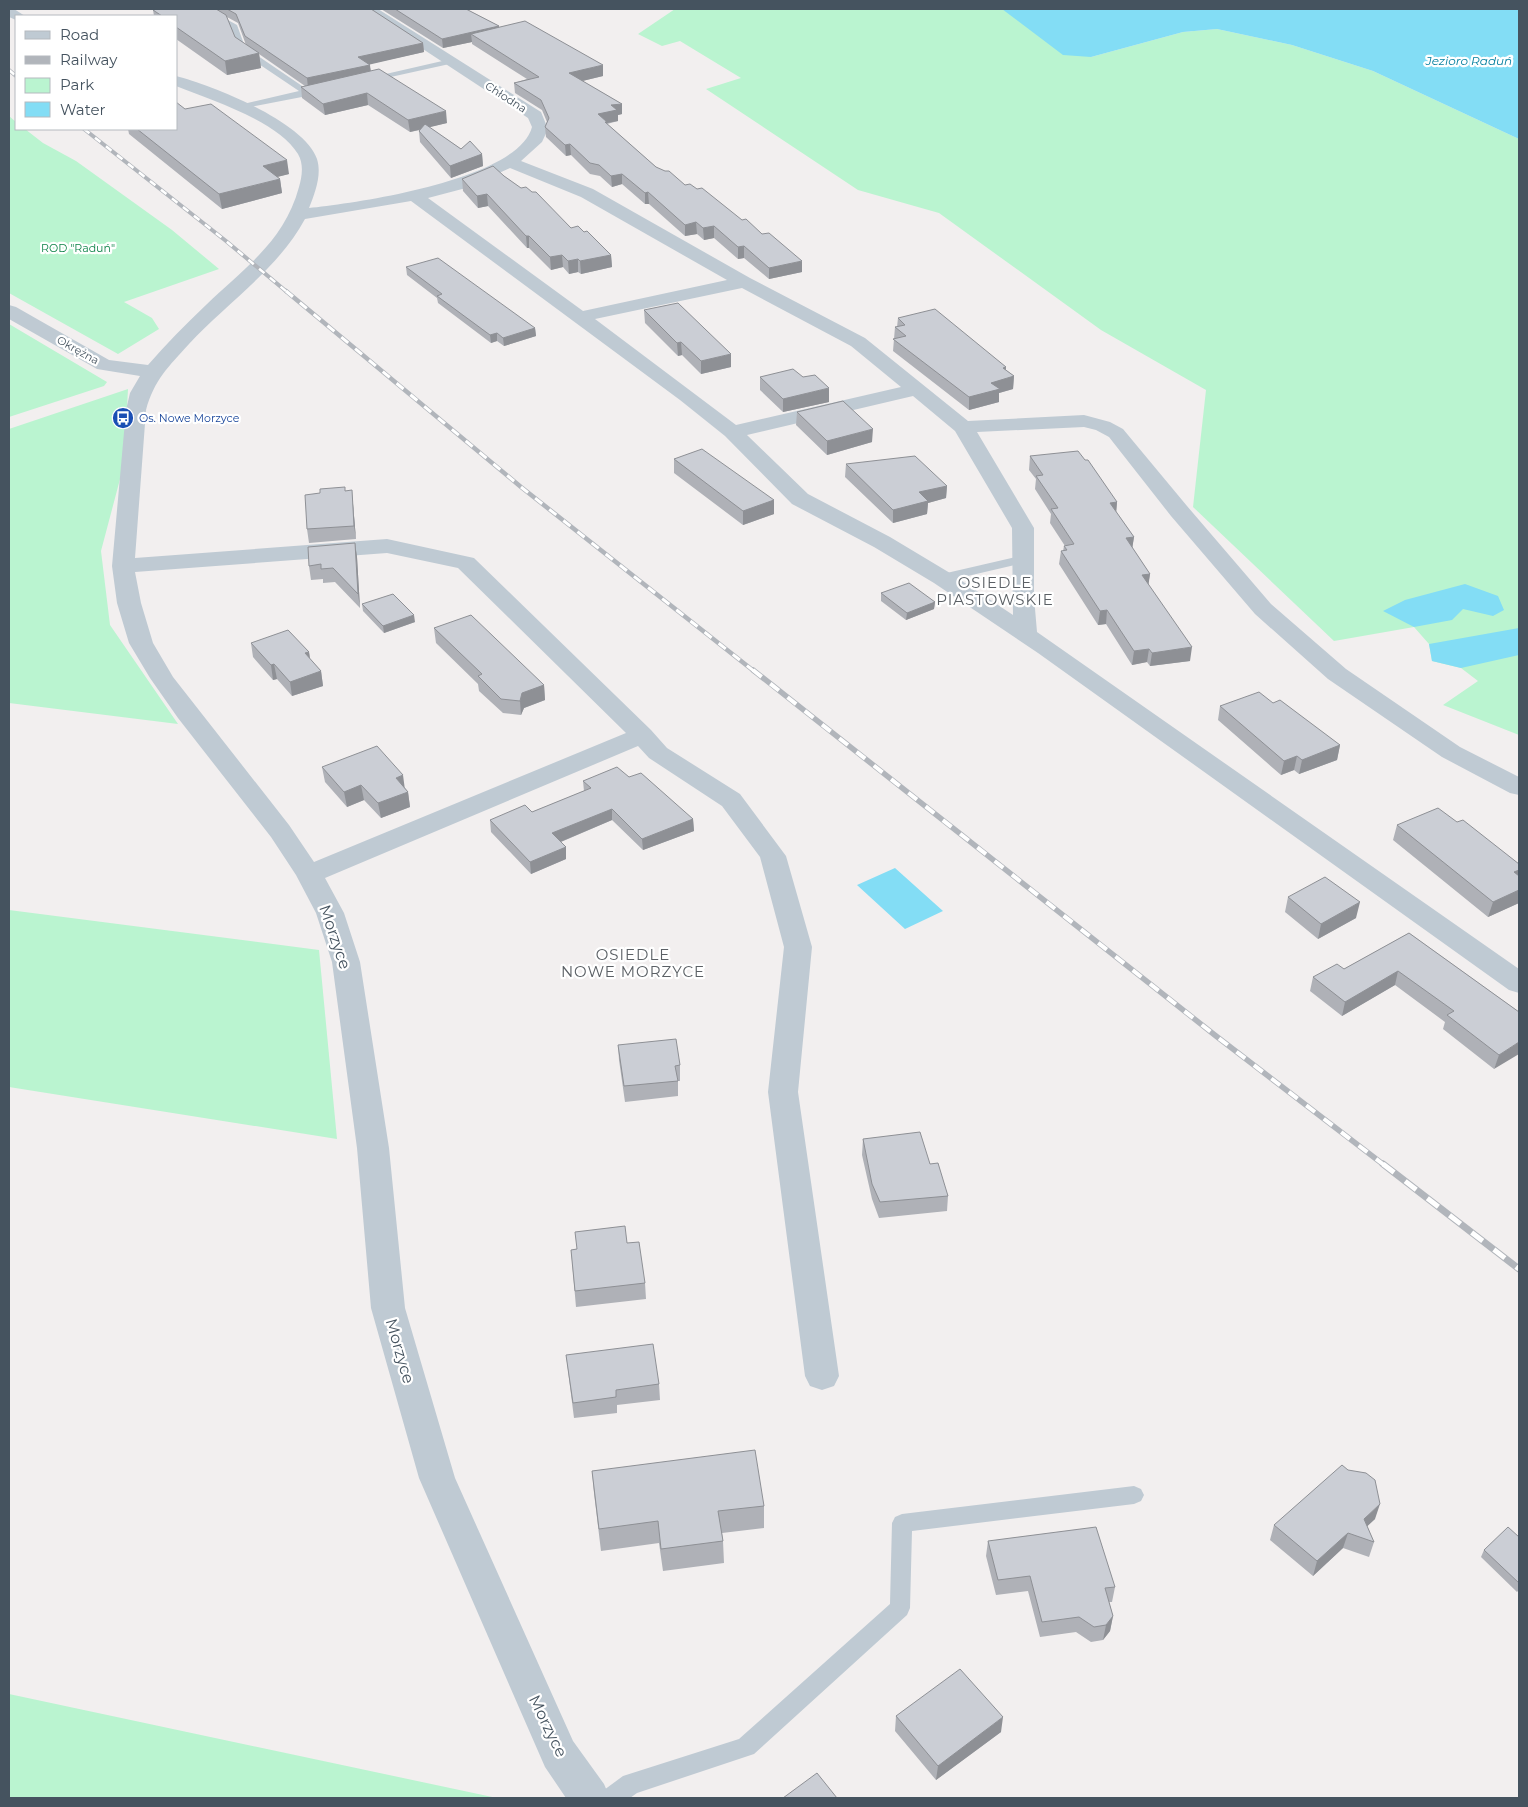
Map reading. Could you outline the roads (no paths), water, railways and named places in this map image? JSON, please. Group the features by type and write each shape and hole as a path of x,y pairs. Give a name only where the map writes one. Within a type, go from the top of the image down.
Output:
{"street":[{"name":"Chłodna","path":"300,214 414,195 460,184 510,162 531,145 540,130 535,116 369,9"},
{"name":"Morzyce","path":"178,83 242,107 273,124 293,140 306,155 310,168 309,182 300,214 282,243 193,328 153,372 142,389 136,410 122,566 128,603 142,643 162,678 186,712 280,831 309,874 330,913 346,962 373,1148 388,1308 436,1478 559,1754 590,1798"},
{"path":"510,162 587,193 744,282 858,342 963,427 1023,528 1023,597 1026,635"},
{"path":"414,195 687,396 732,432 800,499 882,542 942,578 1026,635 1519,983"},
{"path":"580,318 744,282"},
{"name":"Okrężna","path":"9,311 104,365 153,372"},
{"path":"732,432 918,389"},
{"path":"963,427 1084,421 1103,426 1116,433 1179,511 1263,608 1337,674 1451,752 1519,787"},
{"path":"122,566 387,546 466,563 642,735 658,753 731,800 772,856 798,947 783,1092 822,1376"},
{"path":"309,874 642,735"}],"lane":[{"path":"203,9 234,27 242,48 307,93"},
{"path":"355,82 451,61"},
{"path":"242,107 326,88"},
{"path":"942,578 1024,560"},
{"path":"612,1798 631,1784 746,1747 900,1608 902,1523 1134,1495"}],"water":[{"name":"Jezioro Raduń","path":"1002,9 1519,9 1519,139 1373,71 1292,45 1217,29 1183,32 1091,57 1063,55"},
{"path":"1465,584 1498,596 1504,610 1493,616 1463,609 1452,620 1414,627 1383,611 1405,600"},
{"path":"1519,628 1519,655 1461,668 1432,661 1429,644"},
{"path":"895,868 943,911 905,929 857,885"}],"railway":[{"path":"9,70 15,75"},
{"path":"85,130 226,241 287,292"},
{"path":"286,291 521,487 755,672"},
{"path":"753,670 1216,1036 1384,1165"},
{"path":"1383,1164 1519,1269"}],"place":[{"name":"Os. Nowe Morzyce","path":"123,418"}],"district":[{"name":"OSIEDLE PIASTOWSKIE","path":"995,590"},
{"name":"OSIEDLE NOWE MORZYCE","path":"633,962"}],"park label":[{"name":"ROD \"Raduń\"","path":"78,248"}]}
